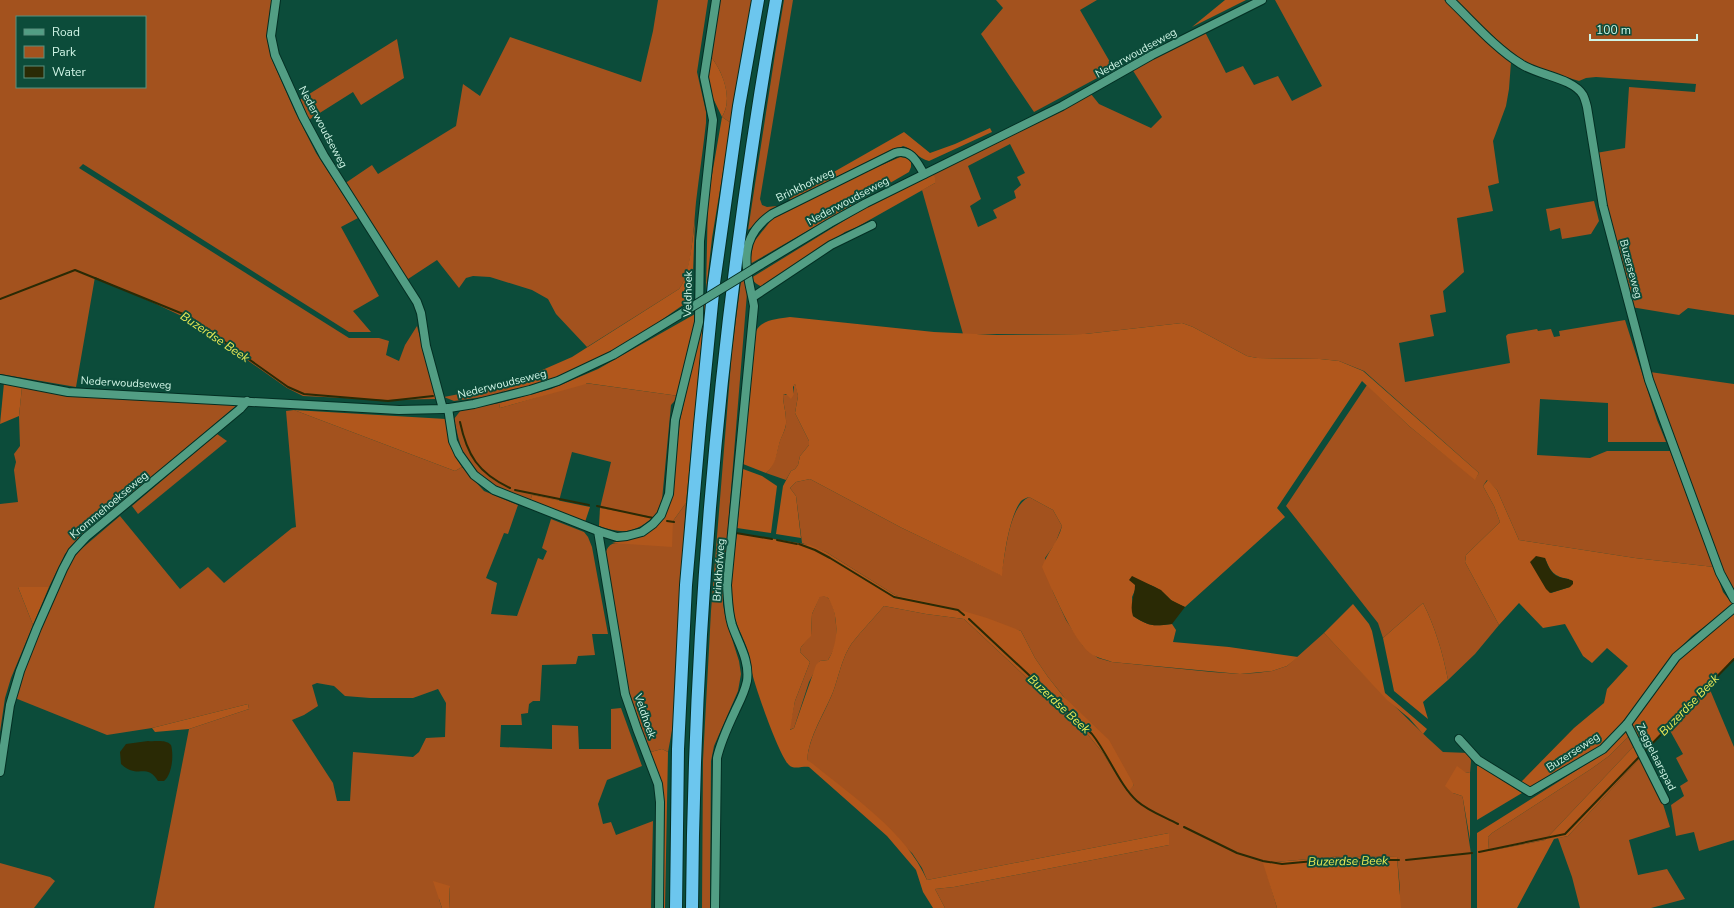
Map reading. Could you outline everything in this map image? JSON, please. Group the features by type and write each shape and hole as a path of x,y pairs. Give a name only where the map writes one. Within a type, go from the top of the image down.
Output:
{"highway":[{"path":"676,908 678,749 685,601 699,432 715,276 739,106 758,0"},
{"path":"692,908 695,742 704,587 716,429 735,268 757,110 776,0"}],"street":[{"name":"Nederwoudseweg","path":"276,0 271,36 275,55 303,117 324,156 417,302 421,313 426,346 445,408"},
{"name":"Veldhoek","path":"445,408 453,441 459,454 474,475 494,490 617,537 642,532 653,524 661,515 669,494 675,420 699,322 700,241 713,120 704,78 716,0"},
{"name":"Nederwoudseweg","path":"0,379 68,392 399,410 445,408 499,399 558,381 613,355 830,223 924,174 1000,138 1062,106 1152,55 1262,0"},
{"name":"Buzerseweg","path":"1450,0 1506,53 1521,64 1537,72 1572,85 1583,96 1587,107 1603,206 1649,380 1720,573 1734,600"},
{"name":"Brinkhofweg","path":"715,908 717,758 720,743 743,693 747,680 746,663 732,625 728,607 727,585 754,306 746,267 749,243 758,226 768,217 900,151 905,151 911,154 924,174"},
{"path":"753,297 831,245 872,225"},
{"name":"Krommehoekseweg","path":"0,772 10,705 20,671 37,628 72,552 86,537 240,409 247,401"},
{"name":"Veldhoek","path":"598,531 625,694 636,729 658,784 660,802 659,908"},
{"name":"Buzerseweg","path":"1459,739 1478,760 1530,792 1602,749 1627,724 1676,657 1734,608"},
{"name":"Zeggelaarspad","path":"1627,724 1665,800"}],"green space":[{"path":"0,0 273,0 268,37 272,60 295,112 316,153 358,218 341,227 379,296 353,311 371,332 349,332 83,164 79,168 349,338 379,338 389,341 386,355 399,361 405,345 417,326 436,399 385,400 303,396 287,388 190,320 95,277 76,387 0,374"},
{"path":"658,0 708,0 697,72 706,112 706,123 692,248 687,272 679,289 587,347 556,314 548,299 532,290 490,277 473,276 466,278 459,288 437,260 405,281 344,184 372,165 378,174 456,126 463,84 480,96 510,37 641,82 653,31"},
{"path":"718,0 752,0 731,123 722,117 727,101 727,93 722,76 709,54"},
{"path":"784,0 793,0 760,199 762,205 767,207 777,206 748,230 775,54"},
{"path":"996,0 1097,0 1080,10 1114,69 1034,112 981,34 1003,8"},
{"path":"1275,0 1444,0 1511,62 1506,106 1493,141 1499,183 1488,186 1493,211 1457,218 1464,272 1443,291 1446,312 1430,315 1434,336 1399,343 1405,382 1510,363 1506,336 1508,334 1537,329 1538,331 1551,329 1554,337 1560,336 1559,331 1625,320 1657,420 1666,442 1608,442 1608,403 1540,399 1537,455 1590,458 1607,451 1670,451 1714,567 1635,558 1519,540 1497,490 1487,480 1483,486 1494,506 1500,522 1466,555 1465,562 1499,625 1475,654 1448,680 1438,640 1423,603 1383,638 1378,623 1286,506 1367,385 1409,426 1475,479 1479,473 1364,371 1339,361 1320,359 1257,358 1247,356 1193,327 1182,323 1085,334 963,334 922,190 935,183 933,174 1105,84 1091,94 1099,104 1151,128 1162,117 1132,69 1205,32 1226,73 1243,66 1254,85 1278,76 1292,101 1322,86","holes":["1010,144 1025,173 1017,177 1021,185 1014,191 1016,198 993,210 997,218 978,227 970,206 981,199 968,166"]},
{"path":"1454,0 1734,0 1734,315 1688,308 1679,315 1631,307 1616,256 1596,153 1625,148 1629,87 1695,92 1696,84 1596,77 1586,78 1579,81 1523,64"},
{"path":"397,39 404,78 361,105 353,92 307,121 298,101"},
{"path":"1594,201 1599,221 1591,234 1562,239 1560,228 1550,231 1546,209"},
{"path":"744,272 747,293 723,588 723,604 726,620 739,661 741,674 738,691 714,746 711,761 710,908 702,908 703,760 711,611 732,350 742,273"},
{"path":"540,371 496,395 454,401 444,397 484,389"},
{"path":"1650,372 1734,384 1734,596 1670,430"},
{"path":"585,383 679,396 671,405 662,500 653,517 600,508 611,462 572,452 559,501 532,495 530,502 487,483 473,471 468,463 458,437 454,419 461,410 499,403 500,408"},
{"path":"794,384 796,386 798,396 795,413 809,441 809,445 800,456 798,465 791,471 786,480 766,473 776,456 786,426 783,395 794,394"},
{"path":"22,387 86,397 237,405 83,535 65,554 49,587 18,587 33,625 11,678 5,698 0,732 0,504 18,502 14,470 16,462 14,454 20,446 19,416"},
{"path":"294,410 455,471 462,467 484,491 518,505 508,534 504,533 486,578 497,583 491,614 517,616 538,558 543,560 547,551 542,548 551,519 584,532 588,537 592,547 608,634 592,634 595,655 578,656 576,664 542,665 540,701 533,701 529,704 528,713 521,714 522,725 501,725 500,747 552,749 552,725 578,726 579,749 611,749 611,709 621,708 642,766 607,780 598,804 603,824 611,822 616,835 653,821 651,908 449,908 450,887 439,899 442,908 154,908 189,729 249,709 248,704 152,728 107,735 15,698 17,689 58,586 70,562 80,550 120,516 180,589 208,567 224,583 292,528 296,527 286,411","holes":["317,683 334,686 345,696 370,698 413,698 438,689 446,703 445,737 426,738 419,752 413,757 353,752 350,801 337,801 333,783 292,720 304,715 318,706 312,685"]},
{"path":"217,434 227,441 138,514 132,506"},
{"path":"810,479 902,528 1001,575 1012,521 1016,510 1022,502 1029,497 1053,510 1062,526 1055,544 1045,558 1053,592 1066,620 1083,646 1098,658 1112,662 1212,672 1240,674 1256,673 1272,671 1287,666 1324,633 1427,738 1443,752 1469,753 1471,761 1470,773 1465,772 1453,793 1462,796 1463,799 1471,854 1471,908 1400,908 1397,857 1343,856 1264,863 1277,908 945,908 935,889 954,887 1169,845 1169,833 927,880 922,868 912,853 807,761 808,752 814,734 833,692 843,660 852,643 884,606 964,619 1089,736 1103,753 1127,791 1134,785 1048,677 1035,658 1021,631 895,595 826,552 802,543 796,496 790,488 796,482"},
{"path":"686,503 673,725 668,752 662,749 647,753 632,711 605,554 608,548 615,543 622,543 673,521"},
{"path":"820,596 826,597 830,600 833,606 836,622 835,644 828,660 820,661 809,682 794,728 789,730 795,701 810,662 800,652 801,647 811,635 812,614"},
{"path":"1708,685 1734,747 1734,840 1699,851 1694,832 1676,836 1671,805 1684,796 1680,786 1688,781 1676,758 1683,754 1668,727"},
{"path":"1629,736 1634,746 1545,840 1489,851 1488,837 1492,833 1591,769 1609,756"},
{"path":"1640,758 1663,804 1670,827 1629,840 1638,875 1667,869 1685,899 1651,908 1580,908 1572,877 1558,838 1568,836"},
{"path":"0,863 50,877 55,881 34,908 0,908"}],"shaded area":[{"path":"1225,0 1246,0 1192,27"},
{"path":"709,54 714,60 722,76 727,92 727,101 722,117 712,96 708,81"},
{"path":"722,117 731,123 712,238 706,291 708,198"},
{"path":"990,128 992,132 929,161 903,146 793,202 788,198 904,132 930,153 955,144"},
{"path":"900,157 907,158 911,161 909,172 750,264 753,243 772,219 857,176"},
{"path":"933,174 935,183 857,227 845,232 769,284 763,287 751,278 873,203"},
{"path":"695,220 692,299 632,341 598,361 555,378 496,395 540,371 572,357 679,289 688,266"},
{"path":"706,296 686,503 673,521 672,547 612,543 636,537 649,531 671,495 680,420 700,331 701,298"},
{"path":"695,314 695,330 679,396 586,383 500,408 499,403 551,389 598,369"},
{"path":"790,317 934,332 997,335 1085,334 1182,323 1193,327 1247,356 1257,358 1320,359 1339,361 1363,371 1479,473 1475,480 1409,426 1362,381 1277,508 1285,517 1185,607 1172,601 1163,592 1155,587 1146,584 1135,585 1135,590 1132,597 1133,616 1152,625 1172,624 1176,630 1173,642 1229,647 1298,657 1287,666 1272,671 1240,674 1112,662 1092,655 1083,647 1063,613 1042,567 1058,537 1062,526 1053,510 1029,497 1021,501 1013,517 1004,558 1002,576 902,528 810,479 796,482 790,488 796,496 801,538 776,534 783,486 791,471 798,465 800,456 809,445 809,441 795,413 798,396 795,384 793,387 794,394 791,399 786,394 783,395 786,426 772,467 766,473 743,464 756,331 766,322"},
{"path":"4,383 22,387 19,416 0,424"},
{"path":"294,410 446,419 454,454 462,467 455,471"},
{"path":"743,469 762,476 777,486 771,533 737,528"},
{"path":"1488,480 1497,490 1519,540 1635,558 1714,567 1723,592 1733,605 1692,636 1672,656 1616,732 1598,748 1528,789 1520,783 1574,728 1604,703 1607,689 1628,666 1607,648 1592,663 1583,656 1565,624 1543,628 1519,603 1499,625 1465,562 1466,555 1500,522 1494,506 1483,486","holes":["1545,558 1553,573 1560,577 1569,579 1570,587 1551,593"]},
{"path":"532,495 590,507 585,522 530,502"},
{"path":"600,508 653,517 640,527 628,531 607,529 599,526"},
{"path":"737,533 810,545 826,552 895,595 953,608 987,618 1021,631 1035,658 1063,696 1109,740 1134,785 1128,792 1103,753 1089,736 964,619 884,606 852,643 843,660 833,692 811,742 807,760 877,816 892,831 906,846 918,863 927,880 1169,833 1169,845 954,887 935,889 945,908 933,908 923,892 916,870 887,836 809,767 796,768 789,765 779,748 762,704 751,669 749,654 733,612 731,587","holes":["823,596 828,598 832,605 836,621 836,637 832,653 828,660 820,661 816,665 794,728 790,730 795,701 810,662 800,652 801,647 811,636 812,614 820,597"]},
{"path":"18,587 49,587 33,625"},
{"path":"1423,603 1438,640 1448,680 1423,702 1428,719 1394,691 1383,638"},
{"path":"1353,604 1369,624 1372,631 1385,693 1427,729 1423,734 1409,718 1387,700 1324,633"},
{"path":"1734,612 1734,658 1644,753 1630,724 1672,665"},
{"path":"248,704 249,709 189,729 155,732 152,728"},
{"path":"1626,729 1629,736 1609,756 1488,837 1489,851 1545,840 1634,746 1640,758 1568,836 1554,839 1517,908 1477,908 1477,833 1604,753"},
{"path":"662,749 668,752 665,908 661,908 663,794 659,780 647,753"},
{"path":"1457,766 1465,772 1470,773 1470,840 1462,796 1453,793 1445,786"},
{"path":"1477,766 1481,766 1522,793 1477,820"},
{"path":"1343,856 1397,857 1401,908 1277,908 1263,863"},
{"path":"433,881 450,886 449,908 442,908"}],"water":[{"path":"1536,556 1545,558 1554,574 1573,581 1573,584 1570,587 1550,593 1530,562"},
{"path":"1132,576 1161,590 1171,600 1185,607 1172,624 1152,625 1133,616 1132,604 1135,585 1129,580"},
{"path":"148,741 163,741 171,745 171,770 164,781 158,781 154,775 146,771 132,771 121,764 120,752 126,744"}],"waterway":[{"name":"Buzerdse Beek","path":"0,299 75,270 188,316 288,387 304,394 388,401 433,396"},
{"name":"Buzerdse Beek","path":"460,422 466,444 476,462 490,476 510,488"},
{"name":"Buzerdse Beek","path":"515,490 589,505"},
{"name":"Buzerdse Beek","path":"597,506 653,518"},
{"name":"Buzerdse Beek","path":"667,521 674,522"},
{"name":"Buzerdse Beek","path":"736,533 772,539"},
{"name":"Buzerdse Beek","path":"777,540 797,544"},
{"name":"Buzerdse Beek","path":"799,544 830,558 894,597 958,610 964,615"},
{"name":"Buzerdse Beek","path":"969,619 1092,734 1125,787 1141,805 1178,824"},
{"name":"Buzerdse Beek","path":"1645,751 1734,659"},
{"name":"Buzerdse Beek","path":"1479,852 1565,834 1640,756"},
{"name":"Buzerdse Beek","path":"1184,827 1237,853 1263,861 1282,864 1325,860 1399,860"},
{"name":"Buzerdse Beek","path":"1406,860 1472,853"}]}
